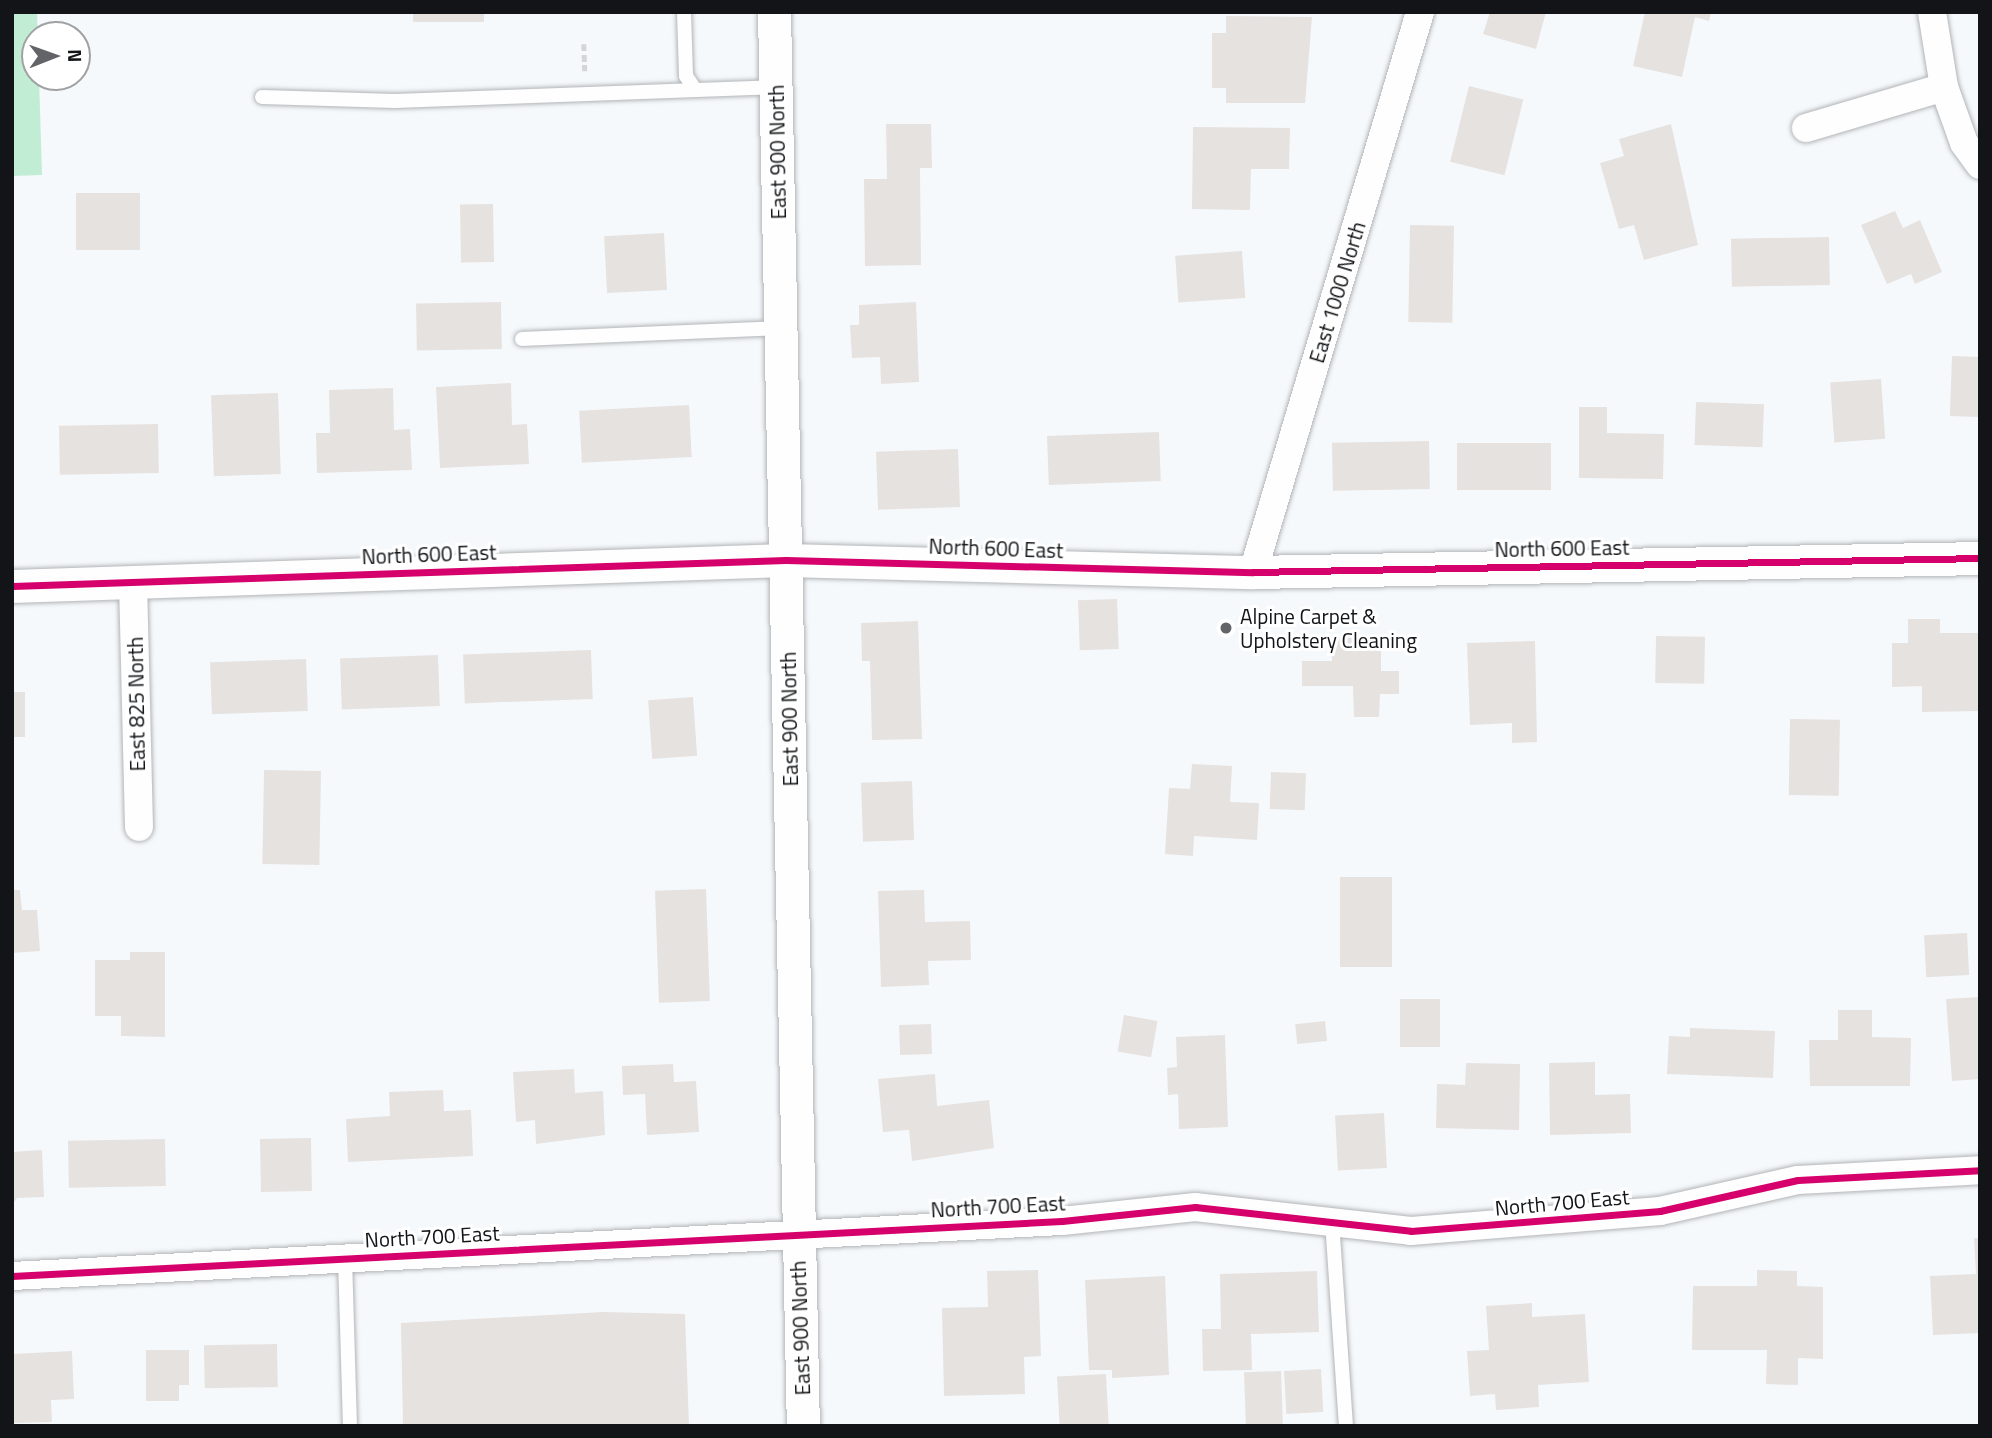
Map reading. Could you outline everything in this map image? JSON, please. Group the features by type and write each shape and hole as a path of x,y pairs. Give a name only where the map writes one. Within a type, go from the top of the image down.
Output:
{"street":[{"name":"East 900 North","path":"774,12 803,1426"},
{"name":"East 1000 North","path":"1253,572 1420,12"},
{"path":"1932,12 1944,87 1964,144 1980,165"},
{"path":"1806,128 1944,87"},
{"name":"North 600 East","path":"12,586 786,559 1253,572 1980,558"},
{"name":"East 825 North","path":"133,582 139,827"},
{"name":"North 700 East","path":"12,1276 1062,1221 1195,1207 1332,1220 1411,1231 1660,1211 1798,1180 1980,1170"}],"lane":[{"path":"684,12 686,76 694,88"},
{"path":"262,97 408,101 658,95 694,88 776,87"},
{"path":"522,338 781,328"},
{"path":"1332,1220 1346,1426"},
{"path":"345,1258 350,1426"}],"green space":[{"path":"12,12 37,12 37,21 21,21 21,91 39,91 42,175 12,176"}],"building":[{"path":"413,12 484,12 484,22 413,22"},
{"path":"1490,12 1546,12 1536,49 1483,34"},
{"path":"1645,12 1711,12 1709,21 1695,17 1682,77 1633,66"},
{"path":"1226,16 1312,17 1305,103 1226,103 1226,88 1212,88 1212,33 1226,33"},
{"path":"1469,86 1523,100 1504,175 1450,162"},
{"path":"886,124 931,124 932,168 920,168 921,265 865,266 864,179 887,179"},
{"path":"1671,124 1698,245 1644,260 1634,225 1619,229 1600,163 1624,156 1619,139"},
{"path":"1193,127 1290,128 1289,169 1251,169 1250,210 1192,209"},
{"path":"76,193 140,193 140,250 76,250"},
{"path":"493,204 494,262 461,263 460,205"},
{"path":"1895,211 1903,228 1920,220 1942,272 1915,284 1911,274 1887,284 1861,225"},
{"path":"1410,225 1454,226 1452,323 1408,322"},
{"path":"664,233 667,290 607,293 604,236"},
{"path":"1829,237 1830,285 1732,287 1731,239"},
{"path":"1242,251 1245,298 1178,303 1175,256"},
{"path":"501,302 502,349 417,350 416,303"},
{"path":"916,302 919,382 881,384 880,357 852,358 850,325 859,325 859,305"},
{"path":"1952,356 1980,357 1978,417 1950,416"},
{"path":"1881,379 1885,439 1834,442 1830,383"},
{"path":"511,383 512,425 527,424 529,464 440,468 436,387"},
{"path":"393,388 394,430 410,429 412,470 317,473 316,433 330,433 329,390"},
{"path":"278,393 281,474 214,476 211,395"},
{"path":"1696,402 1764,404 1762,447 1694,445"},
{"path":"689,405 692,457 582,463 579,411"},
{"path":"1579,407 1607,407 1607,433 1664,434 1663,479 1579,478"},
{"path":"158,424 159,473 60,475 59,426"},
{"path":"1159,432 1161,481 1049,485 1047,436"},
{"path":"1429,441 1430,489 1333,491 1332,443"},
{"path":"1457,443 1551,443 1551,490 1457,490"},
{"path":"958,449 960,507 878,510 876,452"},
{"path":"1117,599 1119,649 1080,650 1078,600"},
{"path":"1908,619 1940,619 1940,633 1980,633 1980,711 1922,712 1922,686 1892,687 1892,643 1908,643"},
{"path":"918,621 922,739 872,740 870,661 862,661 861,623"},
{"path":"1331,635 1381,635 1381,671 1399,671 1399,694 1380,694 1379,717 1354,717 1353,686 1302,686 1302,661 1332,661"},
{"path":"1656,636 1705,637 1704,684 1655,683"},
{"path":"1535,641 1537,742 1512,743 1512,723 1470,725 1467,643"},
{"path":"591,650 593,699 465,703 463,654"},
{"path":"438,655 440,706 342,709 340,658"},
{"path":"306,659 308,711 212,714 210,662"},
{"path":"12,692 25,692 25,737 12,737"},
{"path":"693,697 697,756 652,759 648,700"},
{"path":"1790,719 1840,720 1839,796 1789,795"},
{"path":"1192,764 1232,766 1230,802 1259,803 1257,840 1194,836 1193,856 1165,854 1169,788 1190,789"},
{"path":"264,770 321,771 319,865 262,864"},
{"path":"1271,772 1306,773 1305,810 1270,809"},
{"path":"912,781 914,840 863,842 861,783"},
{"path":"1340,877 1392,877 1392,967 1340,967"},
{"path":"706,889 710,1001 659,1003 655,891"},
{"path":"12,890 20,890 22,910 37,910 40,951 12,953"},
{"path":"924,890 925,922 970,921 971,960 928,961 929,985 881,987 878,891"},
{"path":"1967,933 1969,975 1926,977 1924,935"},
{"path":"130,952 165,952 165,1037 121,1036 121,1016 95,1016 95,960 130,960"},
{"path":"1980,997 1980,1079 1952,1081 1946,999"},
{"path":"1400,999 1440,999 1440,1047 1400,1047"},
{"path":"1838,1010 1872,1010 1872,1037 1911,1038 1910,1086 1810,1086 1809,1040 1838,1040"},
{"path":"1124,1015 1157,1021 1151,1057 1118,1051"},
{"path":"1325,1021 1327,1041 1297,1044 1295,1024"},
{"path":"931,1024 932,1054 900,1055 899,1025"},
{"path":"1690,1028 1775,1031 1773,1078 1667,1074 1669,1036 1690,1037"},
{"path":"1225,1035 1228,1127 1179,1129 1178,1094 1168,1095 1167,1068 1177,1067 1176,1037"},
{"path":"1595,1062 1595,1095 1630,1094 1631,1133 1550,1135 1549,1063"},
{"path":"1466,1063 1520,1064 1519,1130 1436,1128 1437,1084 1465,1085"},
{"path":"673,1064 674,1082 696,1081 699,1132 647,1135 645,1094 623,1095 622,1066"},
{"path":"574,1069 575,1093 603,1091 605,1135 536,1144 535,1120 516,1122 513,1072"},
{"path":"935,1074 937,1106 989,1100 994,1148 912,1161 909,1130 883,1132 878,1079"},
{"path":"443,1090 444,1111 471,1110 473,1156 348,1162 346,1119 390,1116 389,1092"},
{"path":"1384,1113 1387,1168 1338,1170 1335,1116"},
{"path":"311,1138 312,1191 261,1192 260,1139"},
{"path":"165,1139 166,1186 69,1188 68,1141"},
{"path":"42,1150 44,1197 17,1198 12,1205 12,1152"},
{"path":"1974,1238 1980,1238 1980,1333 1933,1335 1930,1276 1976,1274"},
{"path":"1038,1270 1041,1356 1024,1357 1025,1394 944,1396 942,1308 988,1307 987,1271"},
{"path":"1757,1270 1797,1271 1797,1286 1823,1287 1823,1359 1798,1358 1798,1385 1766,1384 1767,1350 1692,1350 1693,1286 1757,1286"},
{"path":"1317,1271 1319,1332 1251,1334 1252,1370 1203,1371 1202,1329 1221,1329 1220,1274"},
{"path":"1165,1276 1169,1375 1112,1378 1112,1370 1089,1370 1085,1280"},
{"path":"1532,1303 1532,1317 1585,1314 1589,1382 1538,1385 1539,1407 1496,1410 1495,1394 1470,1396 1467,1351 1489,1350 1486,1306"},
{"path":"603,1312 685,1314 689,1426 403,1426 401,1323"},
{"path":"277,1344 278,1387 205,1388 204,1345"},
{"path":"146,1350 189,1350 189,1385 179,1385 179,1401 146,1401"},
{"path":"72,1351 74,1399 51,1400 52,1422 12,1423 12,1354"},
{"path":"1321,1369 1323,1412 1286,1414 1284,1371"},
{"path":"1281,1371 1283,1426 1246,1426 1244,1372"},
{"path":"1106,1374 1109,1426 1060,1426 1057,1377"}],"cycle path":[{"path":"12,586 786,560 1253,572 1980,558"},
{"path":"12,1276 1062,1221 1195,1207 1411,1231 1660,1211 1798,1180 1980,1170"}],"place":[{"name":"Alpine Carpet & Upholstery Cleaning","path":"1226,628"}]}
